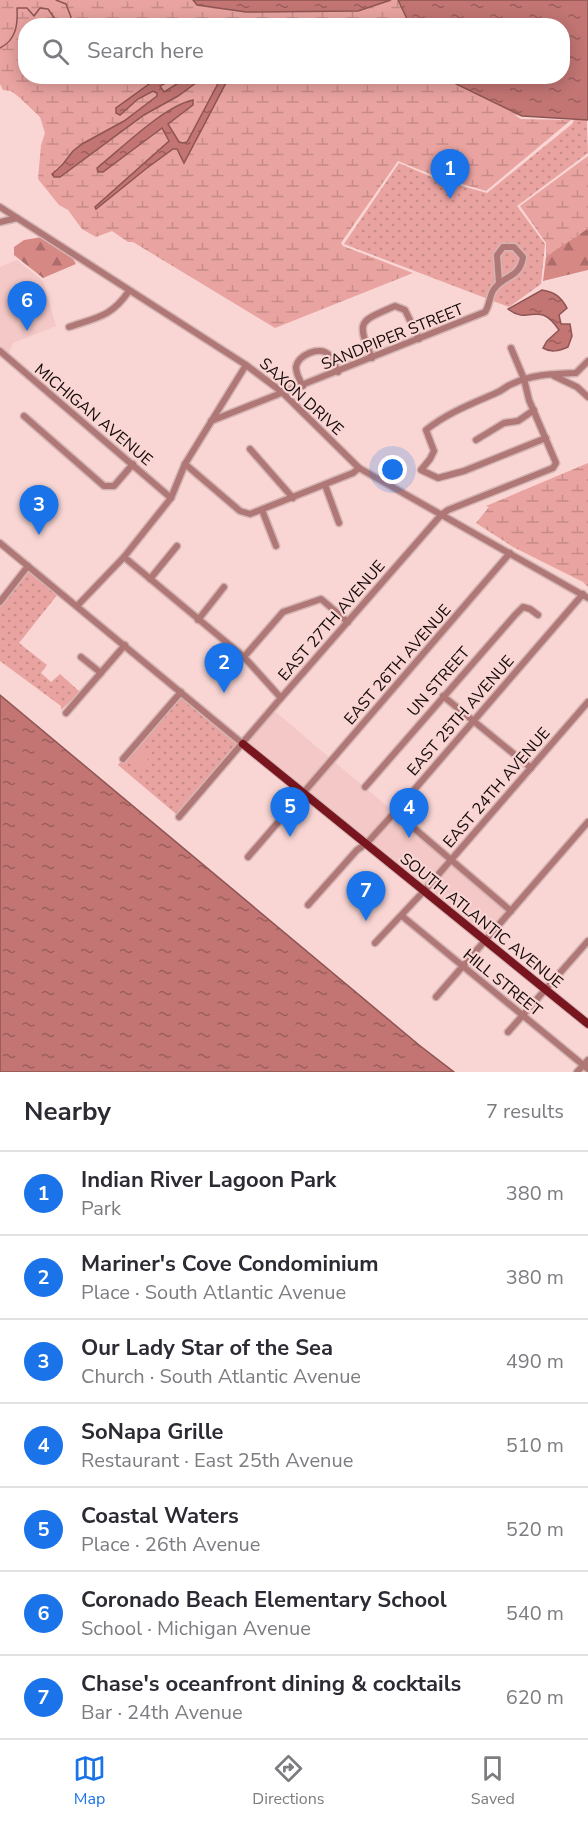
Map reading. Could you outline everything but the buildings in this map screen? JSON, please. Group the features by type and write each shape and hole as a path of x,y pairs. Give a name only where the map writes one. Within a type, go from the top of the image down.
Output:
{"main road":[{"name":"SOUTH ATLANTIC AVENUE","path":"243,744 588,1024"}],"street":[{"name":"SAXON DRIVE","path":"0,207 246,365 282,392 359,468 586,596"},
{"path":"0,222 17,218"},
{"name":"SANDPIPER STREET","path":"211,421 485,312 494,289 512,277 522,266 524,257 514,247 503,247 496,255 500,283"},
{"path":"69,327 109,313 119,305 129,291"},
{"path":"372,358 361,333 362,325 367,319 395,306 405,310 419,339"},
{"path":"441,515 448,510 553,468 556,463 511,348"},
{"path":"303,386 296,370 297,364 301,358 317,350 326,352 330,356 338,372"},
{"name":"MICHIGAN AVENUE","path":"0,351 171,498"},
{"path":"546,438 464,471 438,478 421,470 434,451 426,430 434,423 473,401 524,379 548,374 576,374 588,361"},
{"path":"77,606 124,557 171,498 185,464 246,365"},
{"path":"548,374 560,377 588,397"},
{"path":"476,440 504,423 518,421 534,410"},
{"path":"24,416 104,486 114,486 133,464"},
{"path":"250,449 293,498"},
{"path":"185,464 240,511 250,514 325,485 359,468"},
{"path":"325,485 339,523"},
{"path":"262,510 276,546"},
{"name":"EAST 27TH AVENUE","path":"179,817 441,515"},
{"path":"0,543 243,744"},
{"path":"150,579 177,546"},
{"name":"EAST 26TH AVENUE","path":"248,857 510,553"},
{"path":"124,557 244,657 281,698"},
{"path":"0,602 28,566"},
{"path":"198,620 224,587"},
{"name":"EAST 25TH AVENUE","path":"308,905 357,849 367,843 395,812 473,721 586,596"},
{"path":"244,657 283,612 311,602 321,599 348,622"},
{"name":"UN STREET","path":"365,787 514,615 524,608 538,615"},
{"path":"66,713 125,645"},
{"path":"81,657 101,673"},
{"path":"123,759 181,692"},
{"path":"443,696 531,768"},
{"name":"EAST 24TH AVENUE","path":"375,943 402,916 588,702"},
{"path":"395,812 511,911"},
{"path":"436,998 588,822"},
{"name":"HILL STREET","path":"402,916 462,967 586,1065"},
{"path":"508,1032 588,941"},
{"path":"577,1072 586,1065"}],"shaded area":[{"path":"17,260 43,281 56,326 13,343 7,357 0,351 0,267"},
{"path":"272,709 511,911 485,941 243,744"}],"green space":[{"path":"0,0 193,0 197,5 246,12 358,11 391,0 398,0 407,18 18,18 18,84 456,84 522,116 515,115 521,119 571,120 486,191 435,176 398,161 341,243 343,246 413,273 275,328 112,231 96,237 82,229 68,210 59,205 38,179 41,145 45,133 40,117 11,91 3,90 0,84","holes":["73,151 88,156 60,177 55,169 63,164"]},
{"path":"586,97 588,153 517,206 545,244 541,284 509,307 344,244 399,163 434,178 487,193 572,124"},
{"path":"588,156 588,228 546,257 546,243 520,206"},
{"path":"588,228 588,270 543,281 546,257"},
{"path":"42,237 72,257 76,264 43,278 14,255 14,247 24,240"},
{"path":"588,463 588,587 583,582 513,547 476,523 489,507 486,506"},
{"path":"26,568 58,594 19,643 47,665 41,673 51,682 60,674 80,692 61,710 61,706 0,661 0,598"},
{"path":"177,692 241,745 182,819 118,765"},
{"path":"142,745 152,753 140,769 129,761"}],"water":[{"path":"193,0 391,0 358,11 246,12 197,5"},
{"path":"398,0 588,0 588,120 522,116 456,84 570,84 570,18 407,18"},
{"path":"149,84 164,84 160,86 164,92 177,84 194,84 144,115 60,177 54,177 52,174 73,151 124,121 157,96 157,93 153,91 138,99 120,115 116,113 116,108"},
{"path":"218,84 225,84 184,163 177,149 173,149 96,209 95,207 169,141 162,128 103,172 98,172 97,168 156,119 169,110 193,100 193,105 168,124 179,142 187,142"},
{"path":"542,290 557,296 567,308 559,315 561,324 570,324 572,336 568,347 561,350 549,351 543,348 559,330 552,321 539,314 522,315 508,309"},
{"path":"0,695 419,1045 454,1072 0,1072"}],"waterway":[{"path":"56,0 66,4 70,18"},
{"path":"0,48 13,36 17,8 27,8 34,16 40,8 48,9 54,18"}],"place":[{"name":"Indian River Lagoon Park","path":"450,199"},
{"name":"Coronado Beach Elementary School","path":"27,331"},
{"name":"Our Lady Star of the Sea","path":"39,535"},
{"name":"Mariner's Cove Condominium","path":"224,693"},
{"name":"Coastal Waters","path":"290,837"},
{"name":"SoNapa Grille","path":"409,838"},
{"name":"Chase's oceanfront dining & cocktails","path":"366,921"}]}
